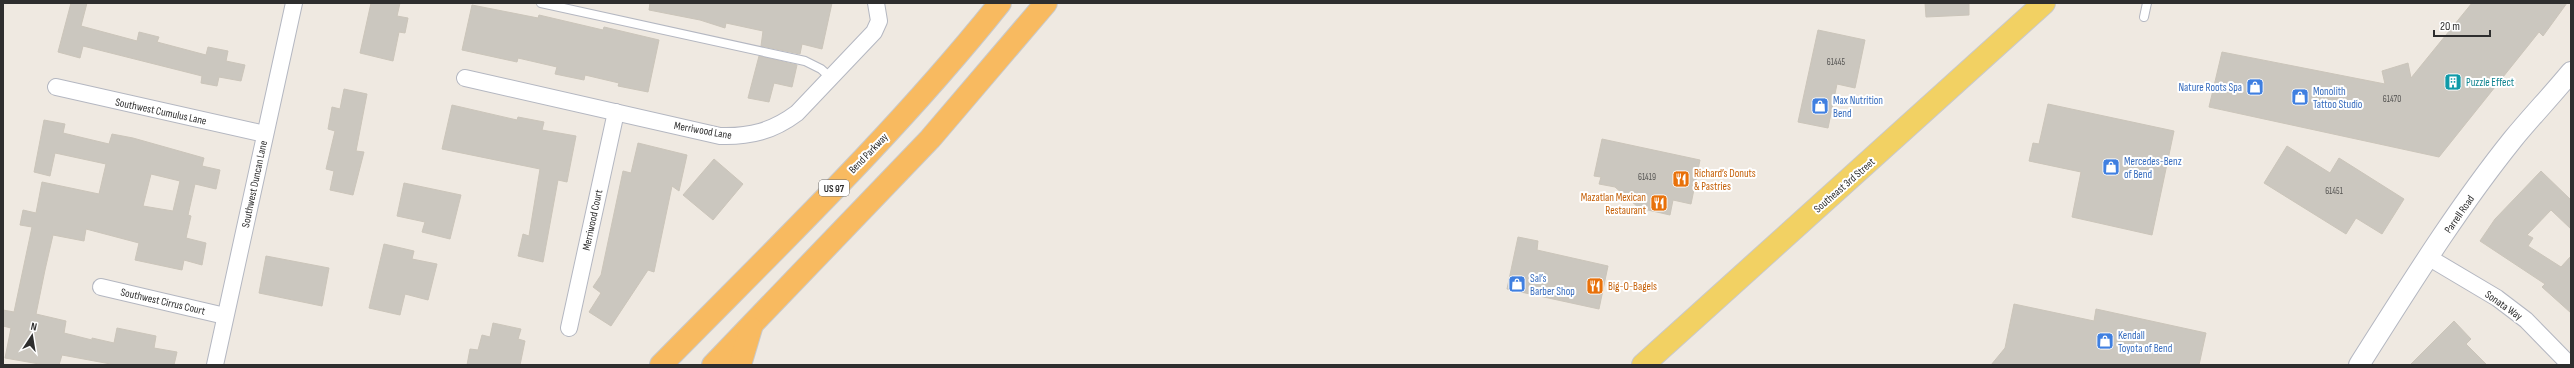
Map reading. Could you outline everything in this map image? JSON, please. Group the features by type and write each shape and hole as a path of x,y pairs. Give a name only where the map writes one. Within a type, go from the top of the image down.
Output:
{"highway":[{"name":"Bend Parkway","path":"661,365 881,140 1000,3"},
{"path":"713,365 930,139 1046,3"},
{"path":"740,365 752,326"}],"main road":[{"name":"Southeast 3rd Street","path":"1643,365 2044,3"}],"street":[{"name":"Southwest Duncan Lane","path":"215,365 294,3"},
{"name":"Merriwood Lane","path":"466,78 720,136 742,136 764,132 784,123 797,113 874,32 879,21 876,3"},
{"name":"Parrell Road","path":"2359,365 2428,257 2513,140 2571,72"},
{"name":"Southwest Cumulus Lane","path":"56,87 265,134"},
{"name":"Merriwood Court","path":"569,328 616,112"},
{"name":"Sonata Way","path":"2428,257 2497,298 2526,320 2570,365"},
{"name":"Southwest Cirrus Court","path":"101,287 225,316"}],"lane":[{"path":"540,3 805,61 821,69 831,78"},
{"path":"2144,17 2147,3"}],"building":[{"path":"71,3 87,3 81,26 137,41 139,32 159,37 157,42 206,55 208,47 228,51 226,61 245,65 241,81 219,77 217,86 201,83 202,76 83,46 80,58 58,52"},
{"path":"371,3 400,3 397,16 408,18 405,33 399,32 393,61 360,53"},
{"path":"650,3 832,3 822,49 802,44 800,54 761,46 763,31 726,23 725,28 700,20 649,10"},
{"path":"1925,3 1969,3 1969,15 1926,17"},
{"path":"2472,3 2567,3 2543,36 2539,32 2439,157 2209,107 2222,52 2385,84 2382,71 2408,63 2411,78"},
{"path":"472,5 538,18 539,15 603,30 604,27 659,40 648,92 618,86 619,83 585,75 584,80 555,74 557,67 518,58 517,62 462,50"},
{"path":"1818,30 1865,40 1855,88 1837,84 1828,128 1798,122"},
{"path":"759,56 797,65 792,87 774,83 769,102 748,98"},
{"path":"344,89 367,94 356,151 364,152 353,195 330,190 334,171 326,169 335,131 328,129 332,107 340,109"},
{"name":"Mercedes-Benz of Bend","path":"2048,104 2174,131 2152,235 2072,217 2081,172 2029,161 2033,143 2039,144"},
{"path":"452,105 517,120 518,117 544,122 542,130 576,136 567,182 558,180 543,262 518,256 523,234 529,236 540,169 442,149"},
{"path":"44,120 65,124 63,133 109,144 112,134 133,138 204,158 202,166 220,170 216,189 195,184 188,215 191,216 186,238 206,243 202,265 184,260 182,270 135,260 139,243 86,229 84,241 53,235 36,314 66,321 64,333 92,340 92,338 114,343 117,328 156,336 154,348 177,352 174,365 116,365 62,355 59,365 45,365 5,358 11,328 3,326 3,310 14,312 32,227 20,225 23,210 36,213 42,182 99,194 106,164 55,153 50,176 34,172","holes":["151,174 180,181 173,211 143,206"]},
{"path":"1602,139 1700,160 1691,204 1673,200 1670,215 1639,208 1615,187 1599,184 1601,177 1594,176"},
{"path":"638,143 687,155 679,191 672,186 654,272 648,270 611,326 589,312 601,293 593,287 601,275 623,171 631,173"},
{"path":"2287,146 2330,173 2339,158 2404,199 2382,234 2356,218 2346,234 2264,183"},
{"path":"714,159 743,184 713,220 683,195"},
{"path":"2541,171 2571,200 2571,229 2551,210 2527,235 2533,238 2528,246 2561,267 2571,256 2571,313 2542,287 2545,284 2480,241 2495,219"},
{"path":"404,183 461,195 450,239 422,232 425,222 397,216"},
{"path":"1518,237 1538,241 1537,250 1608,266 1599,309 1507,289"},
{"path":"384,244 414,251 412,259 437,264 428,300 405,294 400,315 369,308"},
{"path":"266,256 329,268 322,306 259,293"},
{"name":"Kendall Toyota of Bend","path":"2014,304 2094,321 2096,309 2206,333 2199,365 1991,365 2005,348"},
{"path":"2454,321 2471,339 2466,344 2487,365 2410,365"},
{"path":"493,323 521,329 518,339 525,341 520,365 467,365 470,349 478,350 482,335 490,337"}],"place":[{"name":"Puzzle Effect","path":"2453,82"},
{"name":"Nature Roots Spa","path":"2255,87"},
{"name":"Monolith Tattoo Studio","path":"2300,97"},
{"name":"Max Nutrition Bend","path":"1820,106"},
{"name":"Mercedes-Benz of Bend","path":"2111,167"},
{"name":"Richard’s Donuts & Pastries","path":"1681,179"},
{"name":"Mazatlan Mexican Restaurant","path":"1659,203"},
{"name":"Sal’s Barber Shop","path":"1517,284"},
{"name":"Big-O-Bagels","path":"1595,286"},
{"name":"Kendall Toyota of Bend","path":"2105,341"}]}
